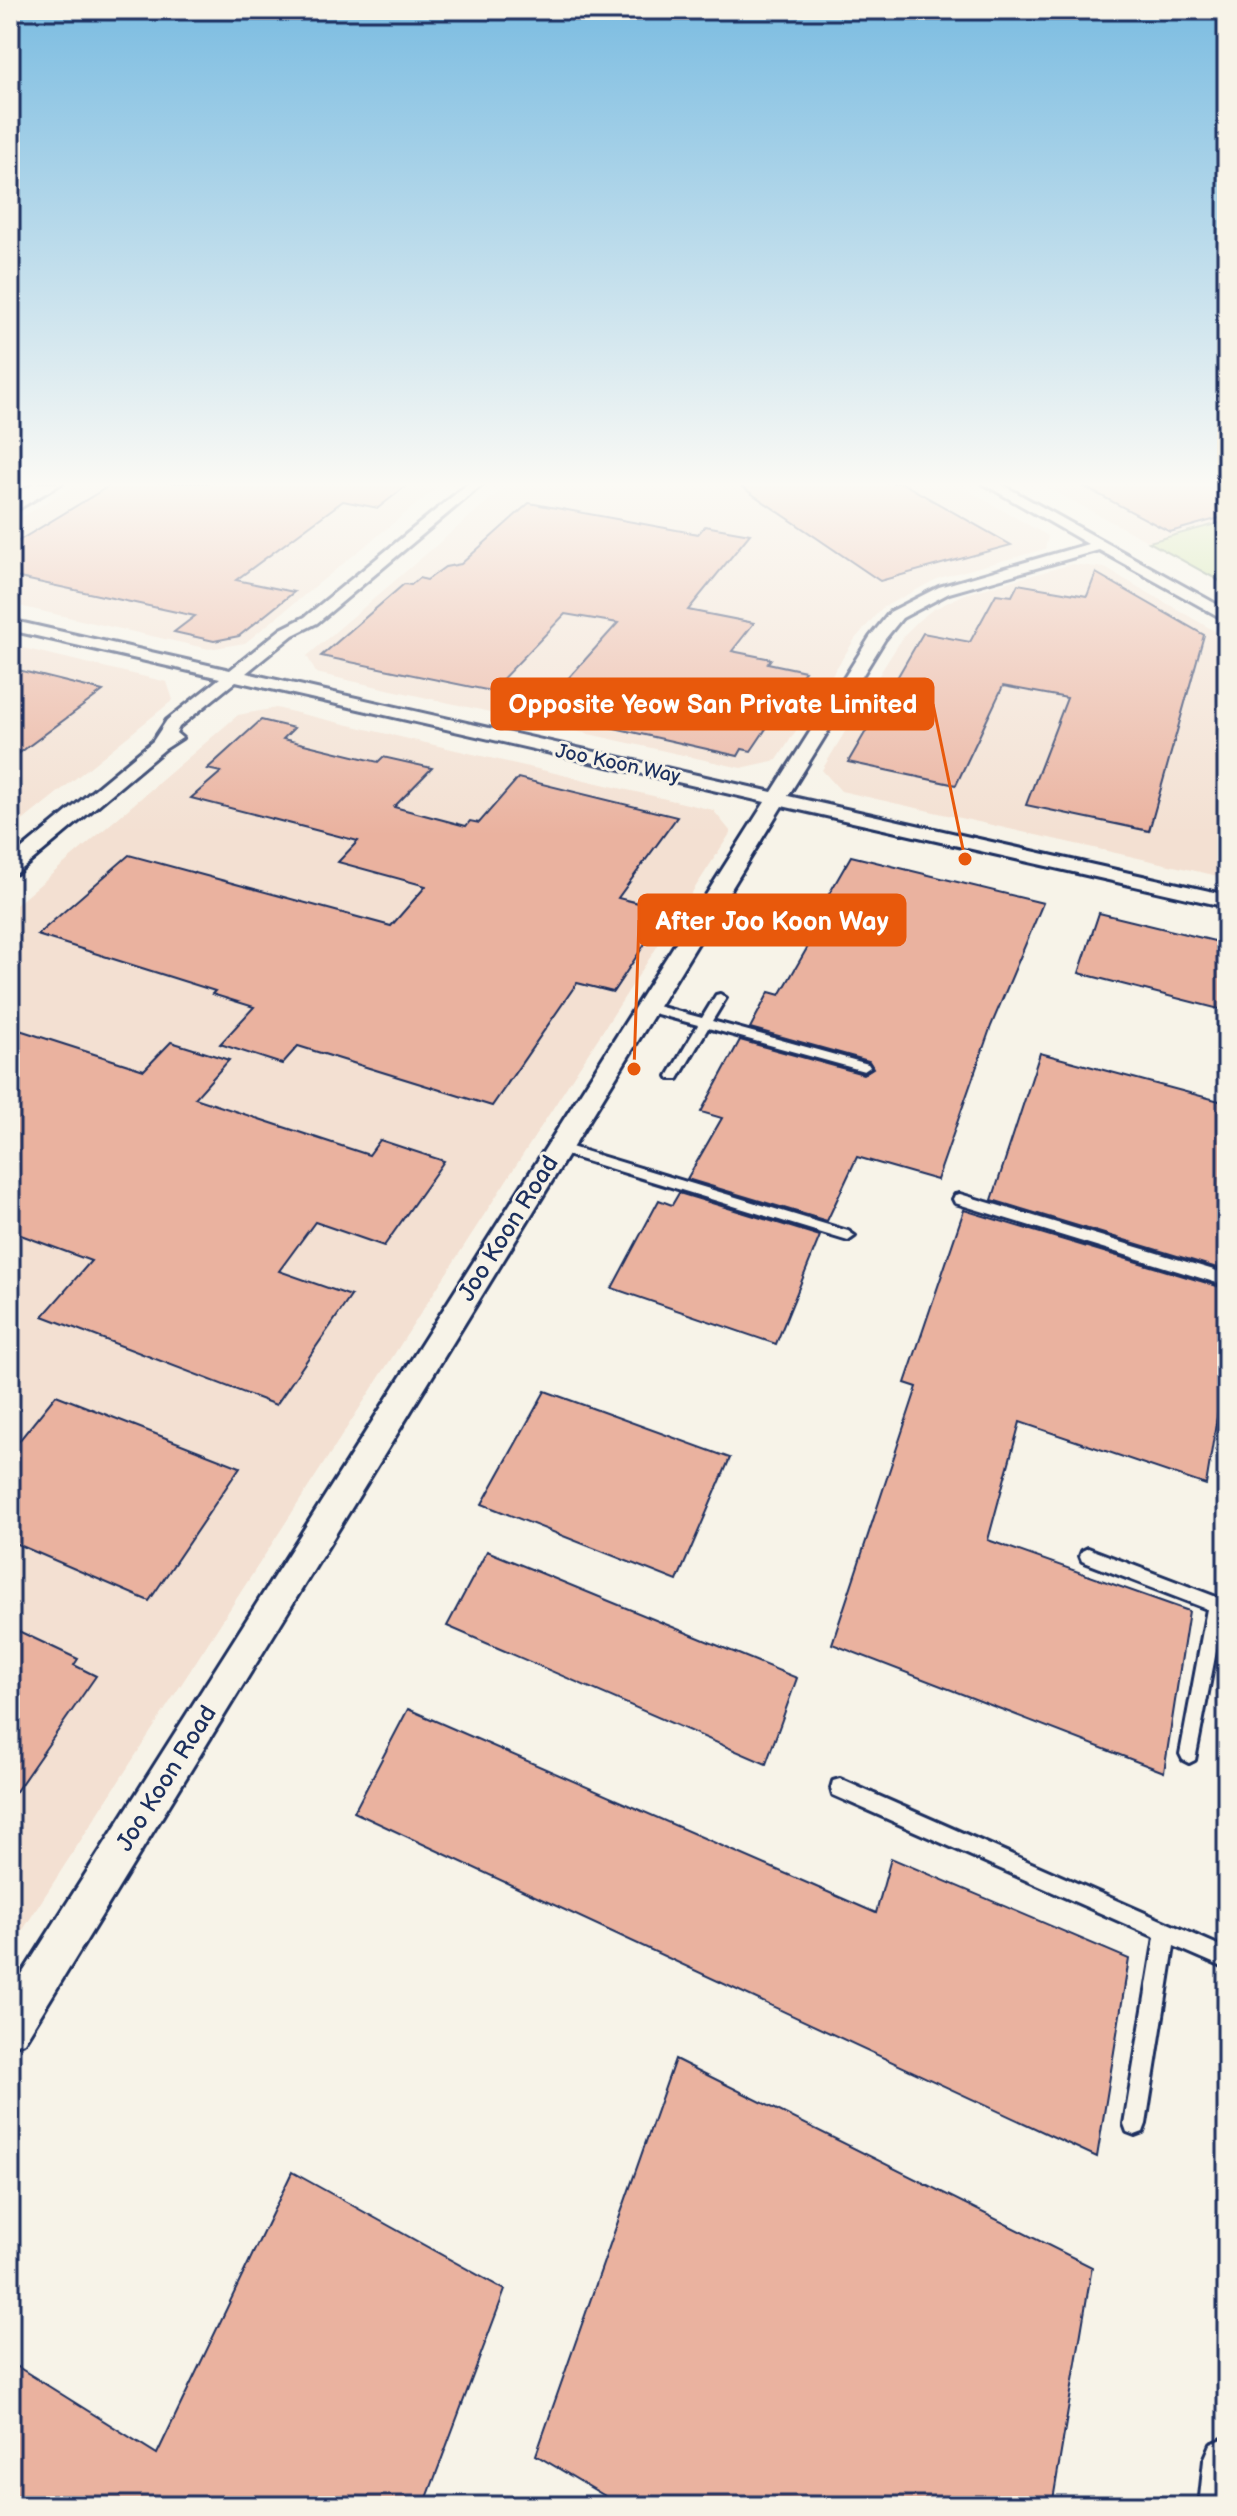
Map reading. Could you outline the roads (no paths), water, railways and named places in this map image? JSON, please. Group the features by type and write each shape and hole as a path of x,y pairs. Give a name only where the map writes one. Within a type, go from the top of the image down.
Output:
{"street":[{"path":"10,869 159,745 194,728 241,678 303,637 311,620 335,600"},
{"name":"Joo Koon Road","path":"10,2028 878,637 896,615 924,600"},
{"path":"1199,600 1227,616"},
{"name":"Joo Koon Way","path":"10,625 1227,901"},
{"path":"1222,2506 1227,2460"}],"lane":[{"path":"674,1076 720,998"},
{"path":"646,1007 864,1067"},
{"path":"558,1148 848,1236"},
{"path":"960,1199 1227,1280"},
{"path":"1088,1556 1221,1607 1189,1754"},
{"path":"840,1788 1227,1959"},
{"path":"1135,2124 1166,1932"}],"place":[{"name":"Opposite Yeow San Private Limited","path":"965,859"},
{"name":"After Joo Koon Way","path":"634,1069"}]}
